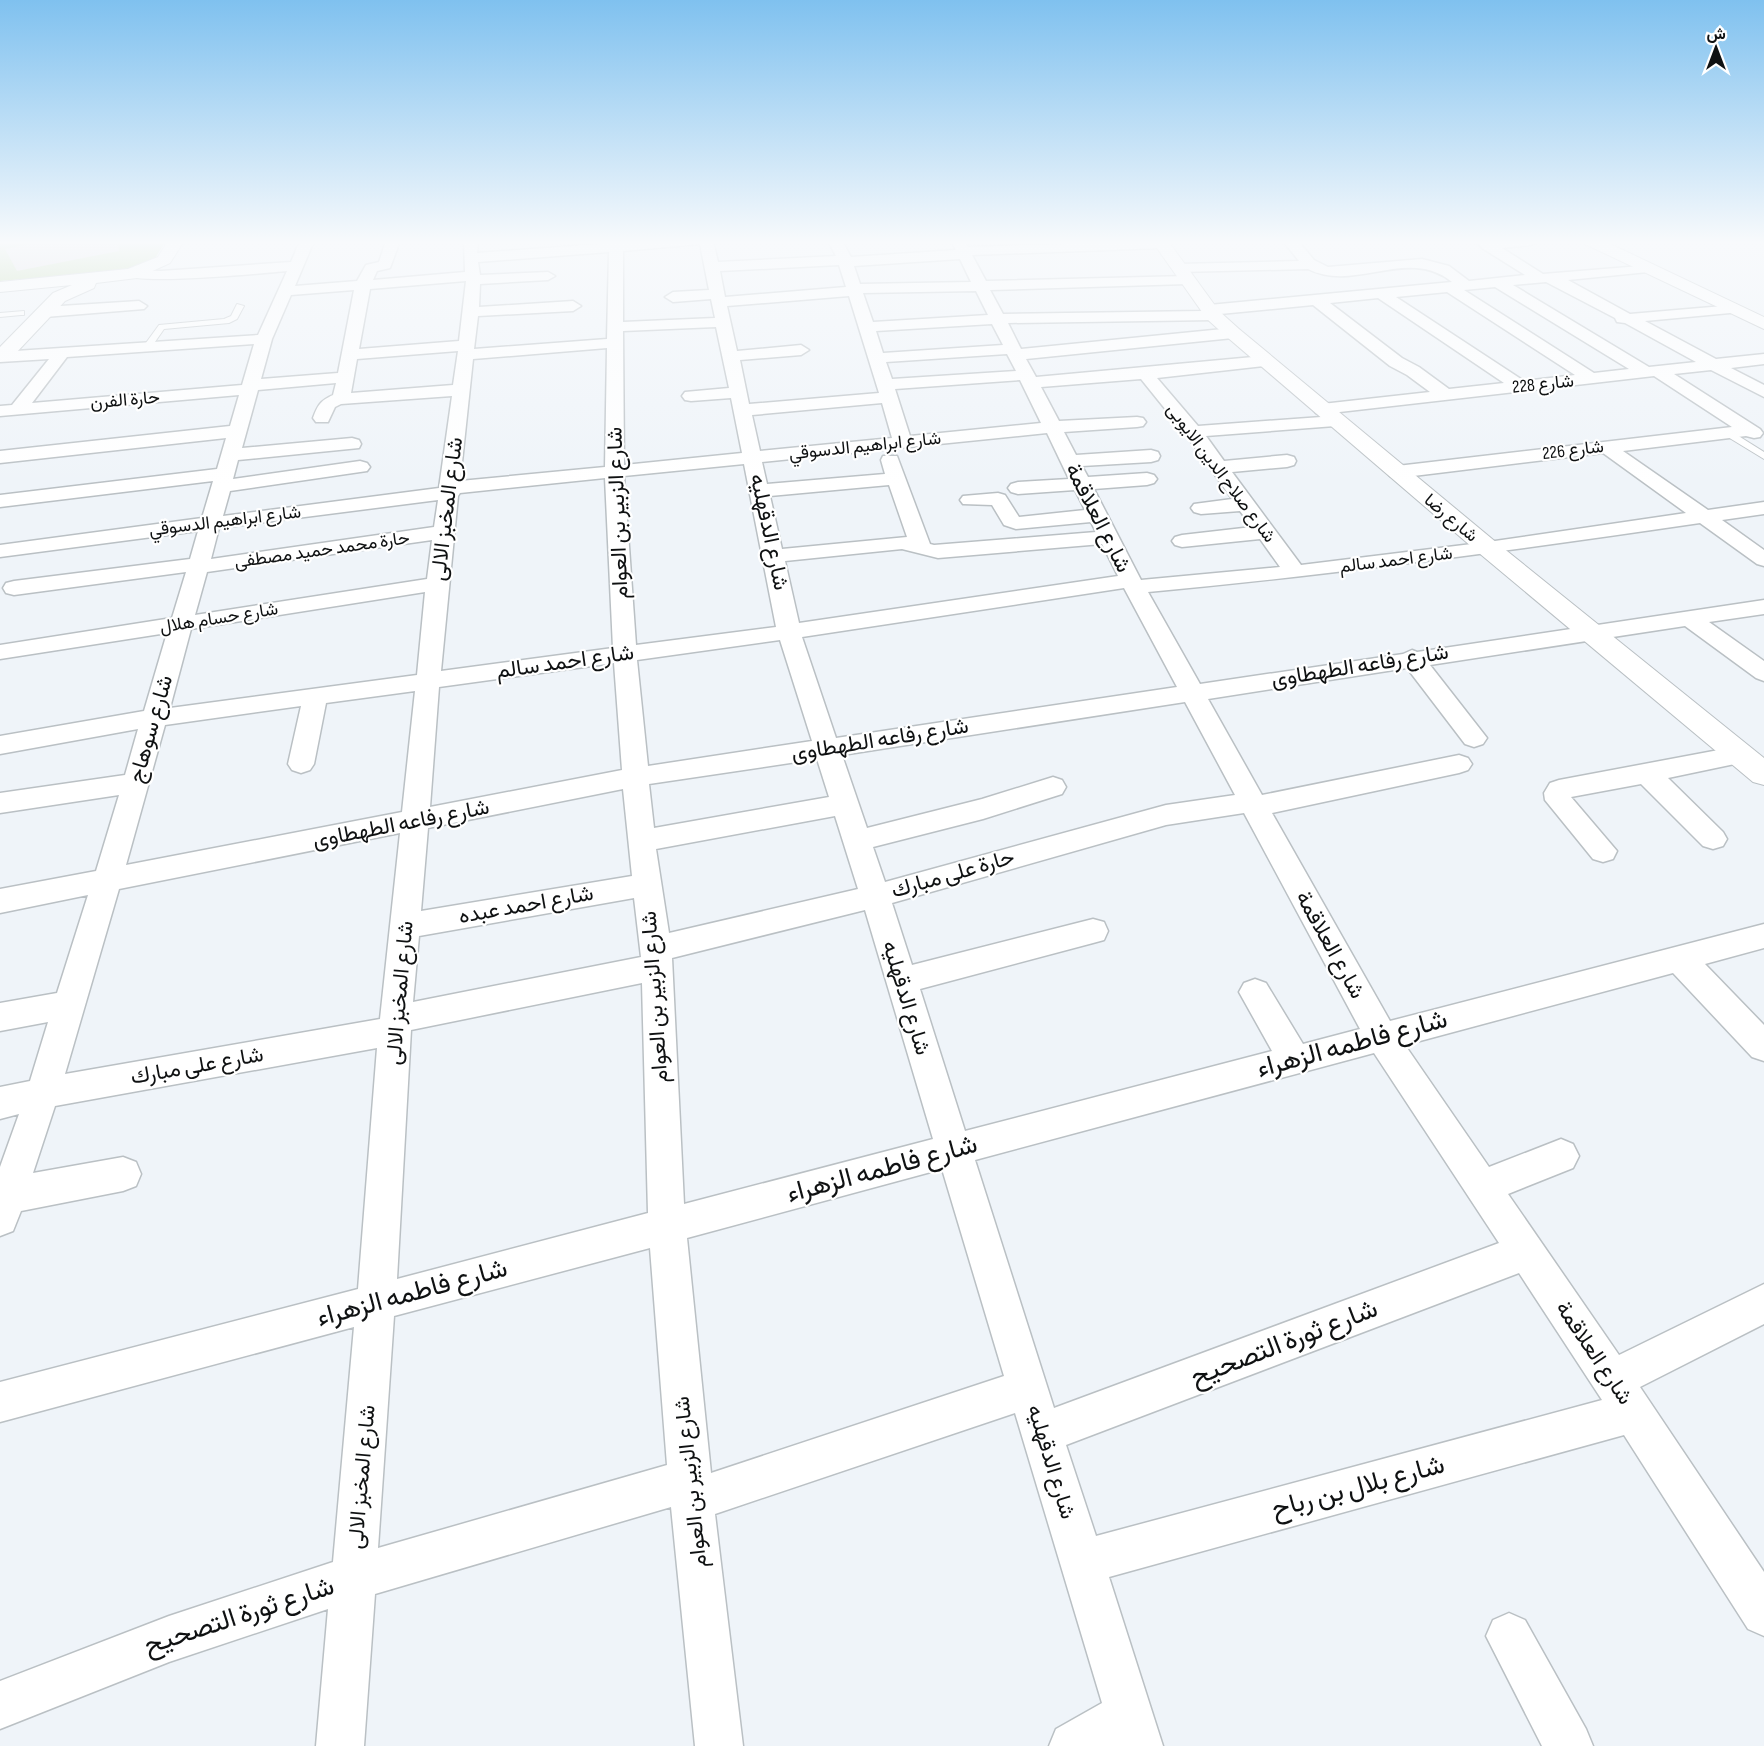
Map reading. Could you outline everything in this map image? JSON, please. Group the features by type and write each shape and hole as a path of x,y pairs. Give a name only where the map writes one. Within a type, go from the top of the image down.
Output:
{"street":[{"path":"0,343 14,322"},
{"path":"0,356 35,322"},
{"path":"108,349 127,322"},
{"name":"شارع سوهاج","path":"4,1207 43,1093 136,783 264,339 271,322"},
{"path":"341,398 355,322"},
{"name":"شارع المخبز الالى","path":"340,1746 396,1025 437,584 451,490 470,322"},
{"name":"شارع الزبير بن العوام","path":"615,322 614,473 625,654 641,841 656,958 668,1225 691,1490 719,1746"},
{"path":"349,355 467,350 615,335 636,322"},
{"name":"شارع الدقهليه","path":"723,322 789,632 875,896 1134,1731"},
{"path":"865,322 887,391 897,479 921,548"},
{"path":"866,327 940,322"},
{"name":"شارع العلاقمة","path":"999,322 1132,584 1381,1036 1623,1396 1764,1613"},
{"path":"1090,322 1099,346"},
{"name":"شارع رضا","path":"1222,322 1264,361 1488,548 1764,774"},
{"path":"1346,322 1396,362 1413,371 1445,395"},
{"path":"1425,322 1521,387"},
{"path":"1510,322 1592,379"},
{"path":"1567,324 1582,322"},
{"path":"1634,322 1764,392"},
{"path":"1567,324 1652,372 1729,425"},
{"path":"691,396 741,401 887,391 1020,365 1099,346 1233,333"},
{"path":"0,356 264,339"},
{"path":"731,356 801,350"},
{"path":"18,409 63,352"},
{"path":"876,358 1145,374 1264,361"},
{"name":"شارع 228","path":"1193,432 1329,415 1445,395 1764,359"},
{"name":"شارع صلاح الدين الايوبى","path":"1145,374 1193,432 1295,572"},
{"name":"حارة الفرن","path":"0,411 345,377"},
{"path":"322,418 327,404 341,398 346,400 462,390"},
{"name":"شارع 226","path":"1397,472 1605,446 1729,425 1764,414"},
{"name":"شارع ابراهيم الدسوقي","path":"0,551 451,490 1051,427 1137,422"},
{"name":"شارع 226","path":"1729,425 1757,434"},
{"path":"0,501 229,462 352,444"},
{"path":"1605,446 1764,560"},
{"path":"1018,489 1074,472 1152,456"},
{"path":"0,457 360,467"},
{"path":"1219,467 1287,461"},
{"path":"1074,472 1147,479"},
{"path":"760,491 897,479"},
{"path":"970,500 998,499 1011,521 1016,523 1102,526"},
{"path":"1201,508 1247,504"},
{"name":"شارع احمد سالم","path":"0,745 154,718 1132,584 1295,572 1488,548 1764,508"},
{"path":"774,556 902,543 938,552 1102,526"},
{"name":"حارة محمد حميد مصطفى","path":"14,588 198,566 445,532"},
{"path":"1182,541 1267,532"},
{"name":"شارع حسام هلال","path":"0,652 437,584"},
{"name":"شارع رفاعه الطهطاوى","path":"0,901 416,822 635,777 1412,658 1764,607"},
{"path":"1689,618 1764,674"},
{"path":"1412,658 1474,738"},
{"path":"301,764 315,696"},
{"path":"1603,851 1558,800 1557,793 1740,755"},
{"name":"حارة على مبارك","path":"656,958 1166,815 1252,805 1460,764"},
{"path":"1646,773 1713,839"},
{"path":"0,803 136,783"},
{"path":"857,841 983,809 1053,787"},
{"path":"641,841 845,804"},
{"name":"شارع احمد عبده","path":"406,926 647,885"},
{"path":"901,981 1093,931"},
{"name":"شارع فاطمه الزهراء","path":"0,1402 1764,936"},
{"name":"شارع على مبارك","path":"0,1103 396,1025 656,958"},
{"path":"1679,958 1764,1047"},
{"path":"1255,992 1294,1059"},
{"path":"0,1017 69,1005"},
{"path":"1482,1187 1561,1156"},
{"path":"4,1207 123,1174"},
{"name":"شارع ثورة التصحيح","path":"1042,1433 1526,1252"},
{"name":"شارع بلال بن رباح","path":"1082,1562 1623,1396 1764,1303"},
{"name":"شارع ثورة التصحيح","path":"0,1705 138,1648 353,1579 691,1490 1028,1388"},
{"path":"1509,1636 1569,1746"},
{"path":"1073,1746 1134,1731"}],"lane":[{"path":"147,347 162,327 210,322"},
{"path":"1729,425 1764,456"}]}
